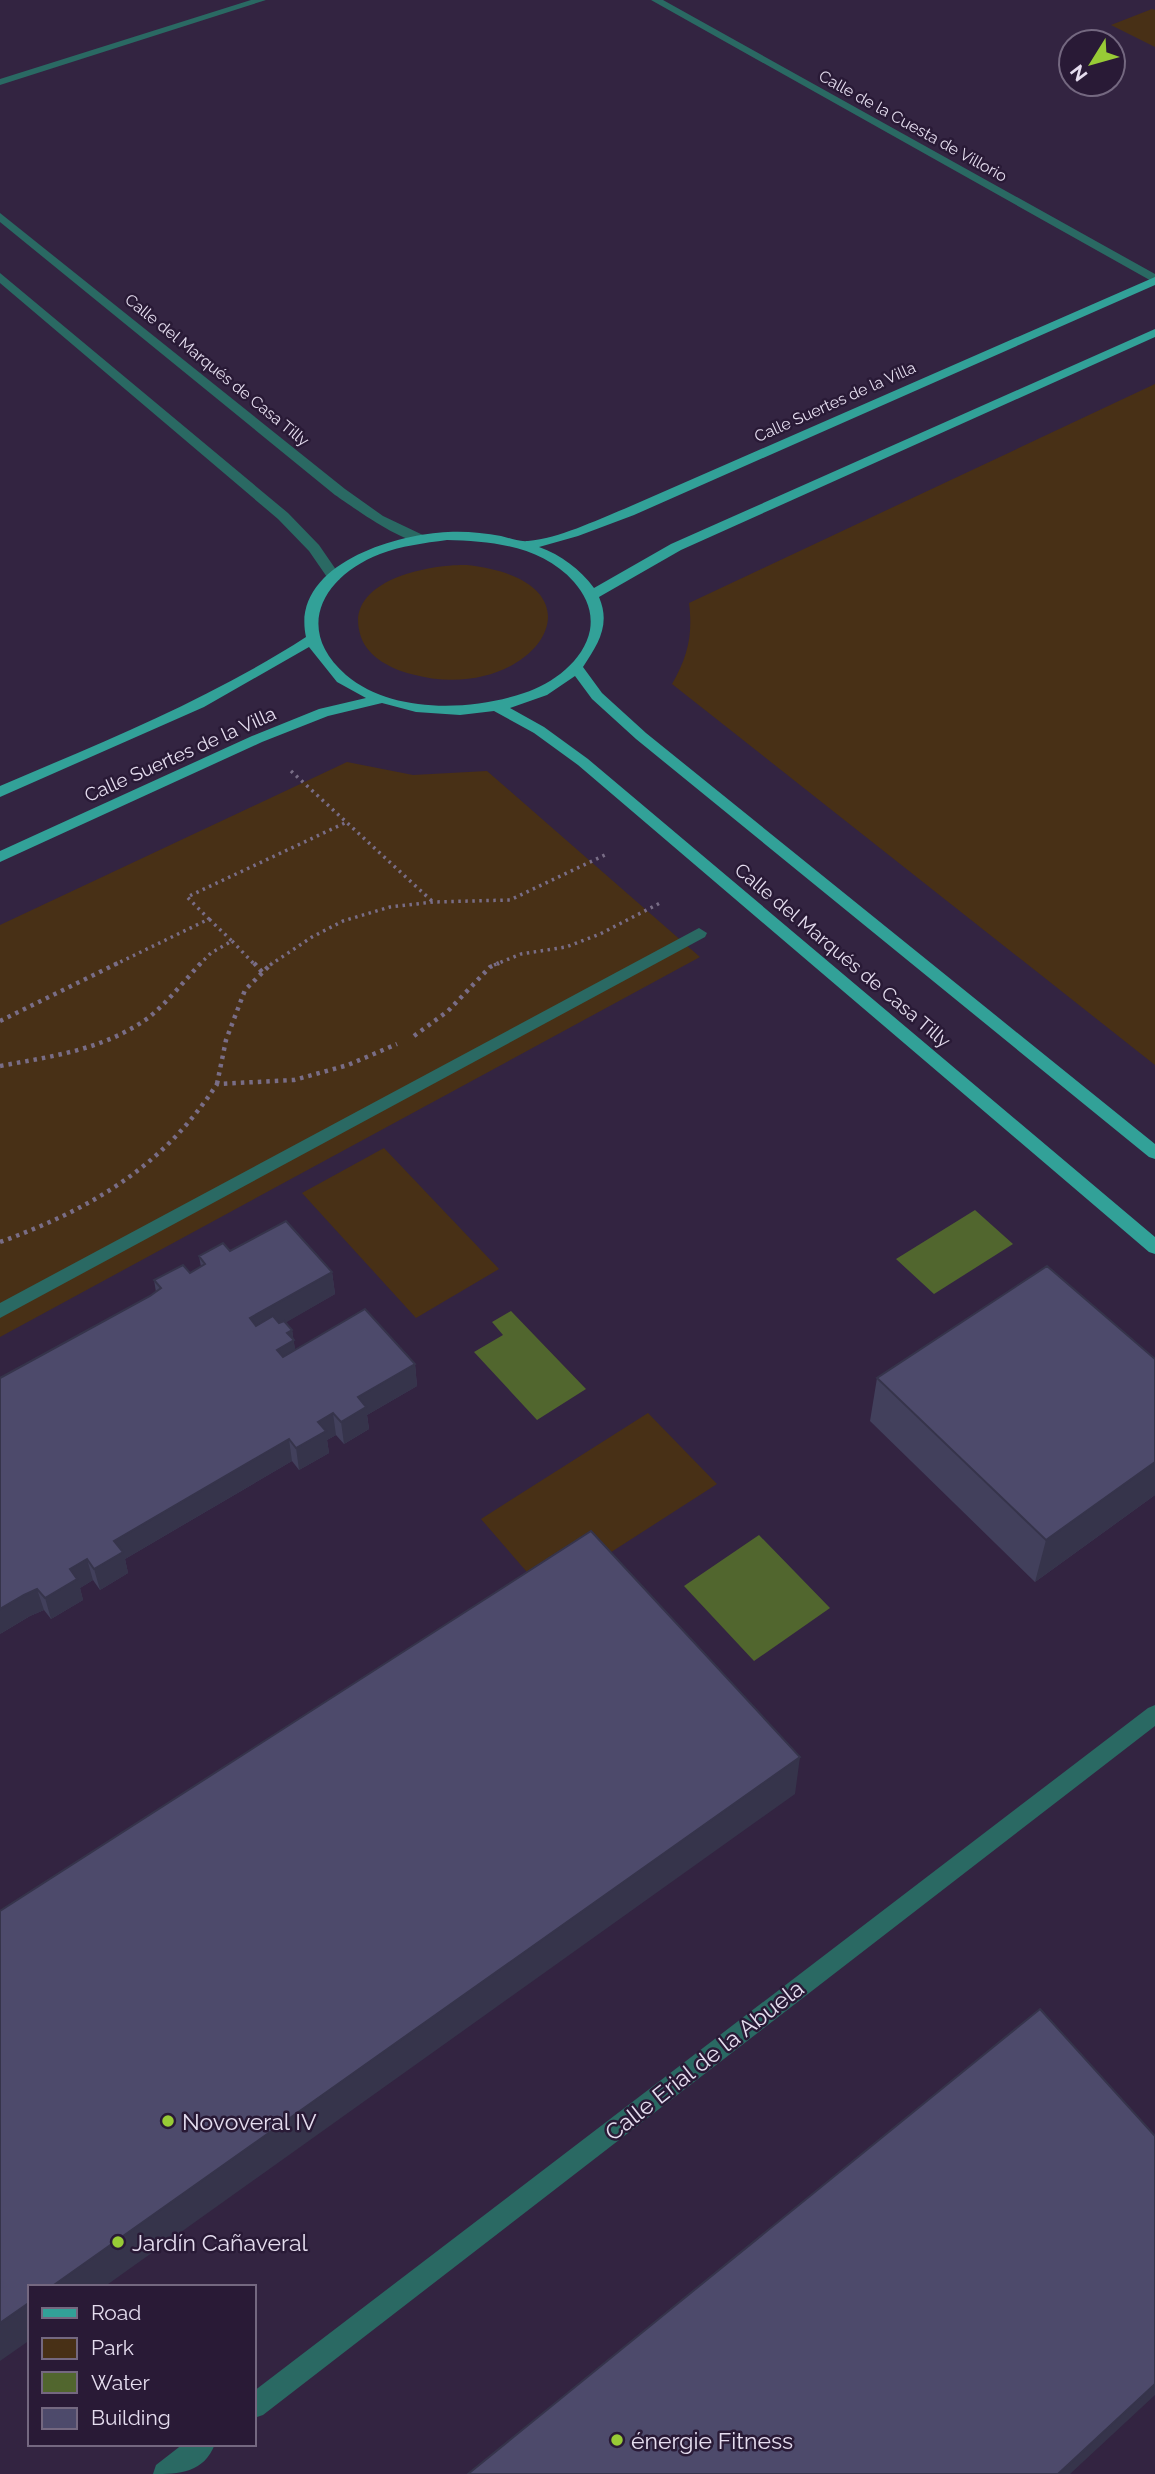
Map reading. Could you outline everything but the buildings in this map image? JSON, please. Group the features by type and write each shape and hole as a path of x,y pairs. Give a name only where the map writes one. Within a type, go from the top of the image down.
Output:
{"main road":[{"name":"Calle Suertes de la Villa","path":"526,546 573,534 629,512 1155,280"},
{"path":"592,595 676,547 1155,333"},
{"path":"475,536 526,546 554,558 577,575 592,595 598,613 597,632 590,650 576,668 555,684 527,697 496,706 436,710 380,699 348,683 325,663 312,639 311,618 318,596 334,577 357,560 387,547 420,539 475,536"},
{"name":"Calle Suertes de la Villa","path":"0,792 214,697 269,669 312,639"},
{"path":"576,668 597,696 640,736 1155,1153"},
{"name":"Calle Suertes de la Villa","path":"0,857 257,738 324,712 380,699"},
{"name":"Calle del Marqués de Casa Tilly","path":"496,706 539,730 583,762 1155,1247"}],"street":[{"path":"0,82 261,0"},
{"name":"Calle de la Cuesta de Villorio","path":"656,0 1155,280"},
{"name":"Calle del Marqués de Casa Tilly","path":"0,216 340,492 378,519 420,539"},
{"path":"0,276 283,516 314,548 334,577"},
{"path":"0,1311 699,933"},
{"name":"Calle Erial de la Abuela","path":"256,2404 1155,1714"},
{"path":"165,2474 200,2446"}],"path":[{"path":"288,768 433,902"},
{"path":"262,972 187,897 347,822"},
{"path":"0,1242 65,1215 128,1181 168,1148 206,1104 217,1084 234,1016 245,990 262,972 312,937 343,921 390,907 433,902 509,900 607,854"},
{"path":"217,1084 294,1080 382,1052 416,1035 448,1012 490,967 521,954 566,947 600,934 662,902"},
{"path":"0,1021 209,919"},
{"path":"0,1066 89,1049 121,1035 150,1016 211,953 232,941"}],"green space":[{"path":"1155,10 1155,47 1127,33 1127,28 1111,25"},
{"path":"1155,384 1155,1065 672,684 688,645 689,603"},
{"path":"467,565 513,576 539,594 548,616 541,639 522,659 492,674 454,680 403,672 381,661 369,651 361,637 358,618 364,602 376,589 412,572"},
{"path":"347,762 413,775 487,771 700,957 0,1337 0,925"},
{"path":"384,1148 499,1269 416,1318 302,1193"},
{"path":"648,1413 717,1484 546,1594 481,1519"}],"water":[{"path":"975,1210 1013,1244 934,1294 896,1259"},
{"path":"511,1311 586,1389 537,1420 474,1352 503,1335 492,1322"},
{"path":"759,1535 830,1608 754,1661 684,1586"}],"place":[{"name":"Novoveral IV","path":"168,2121"},
{"name":"Jardín Cañaveral","path":"118,2242"},
{"name":"énergie Fitness","path":"617,2440"}]}
